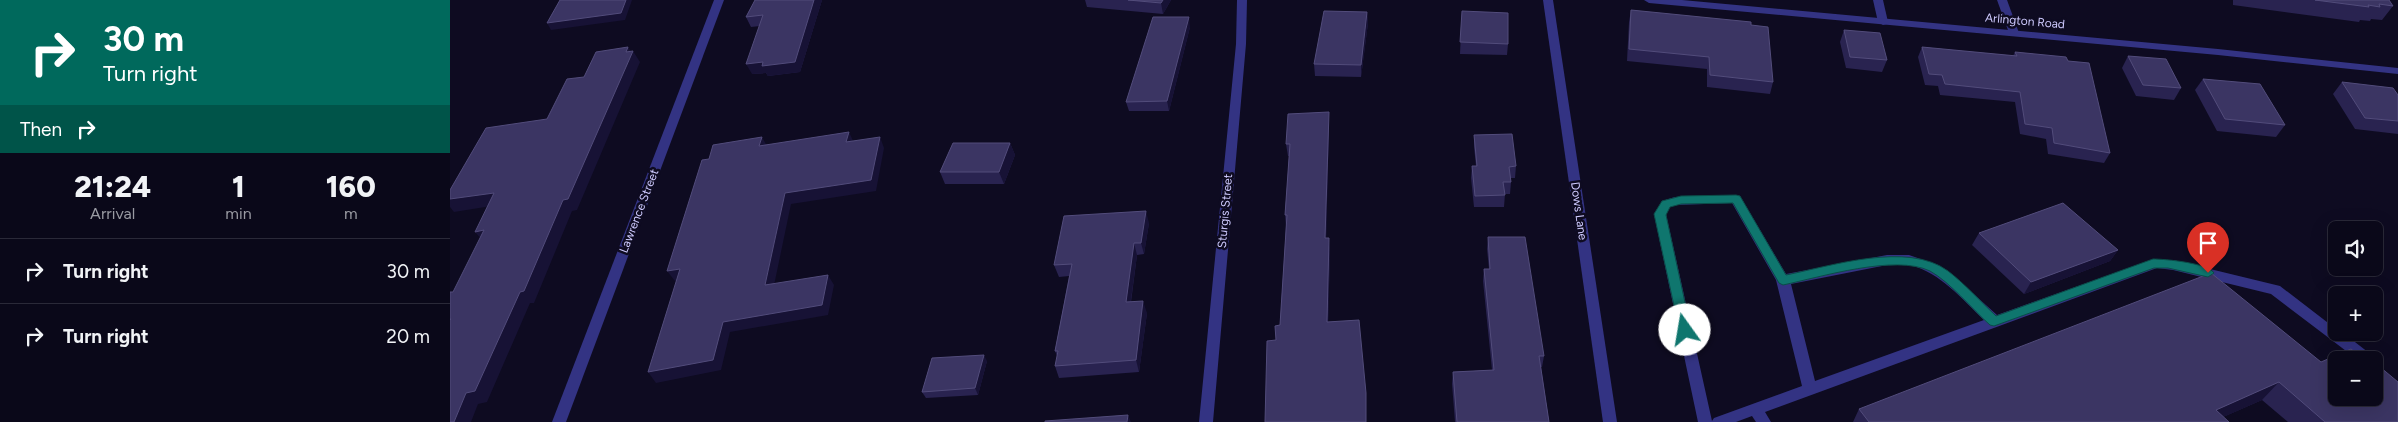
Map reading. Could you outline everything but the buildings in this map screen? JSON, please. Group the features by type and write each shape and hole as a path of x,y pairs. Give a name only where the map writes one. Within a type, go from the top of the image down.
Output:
{"street":[{"name":"Lawrence Street","path":"559,422 719,0"},
{"name":"Sturgis Street","path":"1206,422 1240,44 1242,0"},
{"name":"Dows Lane","path":"1548,0 1610,422"},
{"name":"Arlington Road","path":"1649,0 2293,59 2398,71"},
{"path":"1878,0 1884,22"},
{"path":"2002,0 2014,33"},
{"path":"1705,422 1660,219 1661,211 1666,204 1676,201 1736,199 1783,280 1810,389"},
{"path":"1783,280 1887,260 1909,260 1933,268 1943,274 1994,321"},
{"path":"1719,422 2149,265 2164,263 2276,290 2356,351"},
{"path":"1755,409 1764,422"}],"route":[{"path":"1685,330 1660,219 1661,211 1666,204 1681,200 1736,199 1783,280 1887,260 1909,260 1921,263 1943,274 1994,321 2156,263 2208,273"}]}
